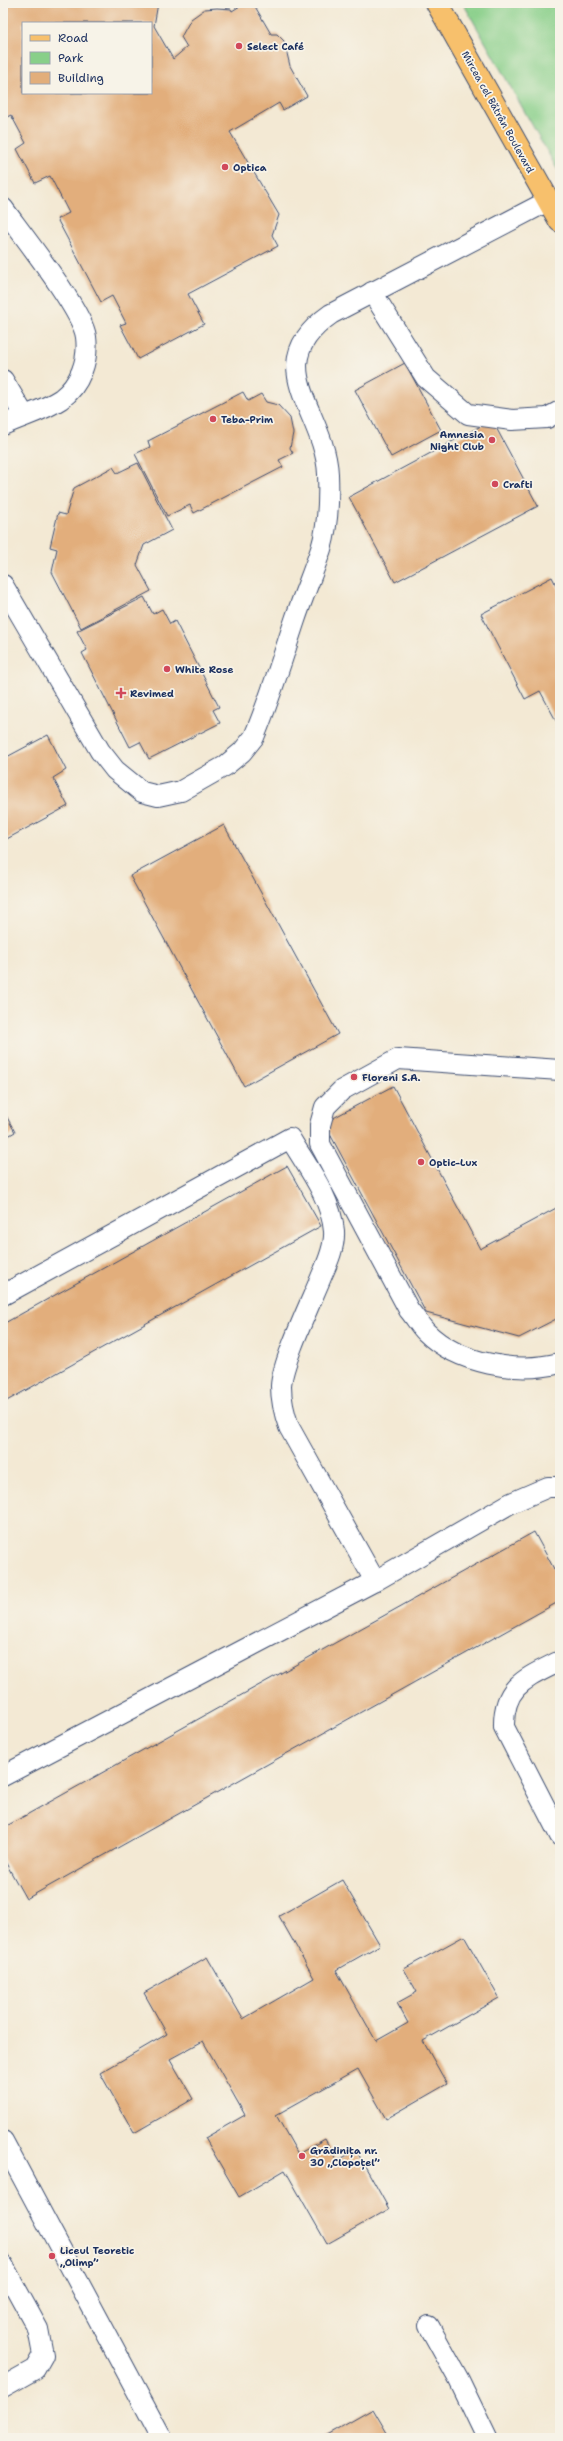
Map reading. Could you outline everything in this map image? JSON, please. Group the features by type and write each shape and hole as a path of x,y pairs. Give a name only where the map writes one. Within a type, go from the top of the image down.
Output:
{"main road":[{"name":"Mircea cel Bătrân Boulevard","path":"437,3 560,221"}],"lane":[{"path":"3,585 100,751 131,785 142,792 158,796 181,791 225,766 242,752 254,737 321,547 328,504 328,472 324,446 298,383 296,362 301,345 314,326 372,292 548,201"},
{"path":"3,425 62,398 78,380 86,359 86,336 77,313 6,219"},
{"path":"372,292 426,378 468,414 512,420 547,418 560,411"},
{"path":"3,380 24,415"},
{"path":"560,1070 398,1059 342,1090 325,1107 320,1125 320,1144 409,1310 427,1333 450,1349 480,1361 518,1367 548,1366 560,1363"},
{"path":"3,1295 290,1138 322,1192 330,1212 334,1232 331,1254 287,1364 281,1384 282,1408 290,1427 375,1581"},
{"path":"3,1776 375,1581 511,1503 548,1487 560,1487"},
{"path":"560,1661 521,1682 508,1697 504,1712 504,1727 560,1836"},
{"path":"3,2141 162,2438"},
{"path":"3,2265 38,2329 42,2355 34,2369 3,2387"},
{"path":"429,2326 459,2380 487,2438"}],"green space":[{"path":"463,3 560,3 560,174"}],"building":[{"path":"3,3 158,3 154,26 173,59 187,47 181,37 191,19 205,9 231,9 232,11 245,3 253,3 271,34 277,34 284,41 290,66 307,96 283,110 279,103 230,132 279,215 272,235 278,246 188,294 204,324 138,359 120,325 126,323 112,296 101,302 57,219 69,213 50,176 35,183 17,149 26,143 11,115 3,119"},
{"path":"405,363 441,430 391,457 355,390"},
{"path":"243,392 248,401 261,394 266,402 278,405 290,418 293,433 290,448 293,453 279,460 283,467 194,513 190,505 167,516 135,454 150,447 148,441"},
{"path":"492,420 538,506 395,582 349,497"},
{"path":"138,463 172,530 144,545 137,565 151,591 81,628 52,572 57,549 50,547 58,513 66,515 74,488 113,467 117,473"},
{"path":"552,577 560,593 560,681 558,682 560,686 560,728 540,691 525,699 481,614"},
{"path":"144,597 153,614 162,609 170,624 175,621 219,707 213,710 220,723 149,759 140,742 130,747 82,653 87,650 77,631"},
{"path":"48,735 66,770 53,778 68,806 3,841 3,759"},
{"path":"224,825 338,1034 244,1086 130,876"},
{"path":"393,1086 480,1249 560,1206 560,1317 519,1338 426,1313 324,1123"},
{"path":"3,1110 15,1132 3,1139"},
{"path":"287,1166 321,1226 3,1403 3,1324"},
{"path":"534,1532 560,1580 560,1601 26,1899 3,1858 3,1828"},
{"path":"342,1880 380,1945 336,1970 376,2041 408,2023 397,2003 417,1992 404,1969 464,1936 499,1998 423,2041 447,2084 386,2119 358,2069 276,2115 298,2154 325,2139 337,2161 356,2150 389,2209 327,2244 285,2170 239,2197 205,2138 245,2115 203,2041 170,2059 193,2099 134,2133 100,2073 167,2034 144,1993 207,1957 243,2019 314,1978 279,1916"},
{"path":"373,2409 390,2438 322,2438"}],"place":[{"name":"Select Café","path":"239,46"},
{"name":"Optica","path":"225,167"},
{"name":"Teba-Prim","path":"213,419"},
{"name":"Amnesia Night Club","path":"492,440"},
{"name":"Crafti","path":"495,484"},
{"name":"White Rose","path":"167,669"},
{"name":"Revimed","path":"121,693"},
{"name":"Floreni S.A.","path":"354,1077"},
{"name":"Optic-Lux","path":"421,1162"},
{"name":"Grădinița nr. 30 „Clopoțel”","path":"302,2156"},
{"name":"Liceul Teoretic „Olimp”","path":"52,2256"}]}
